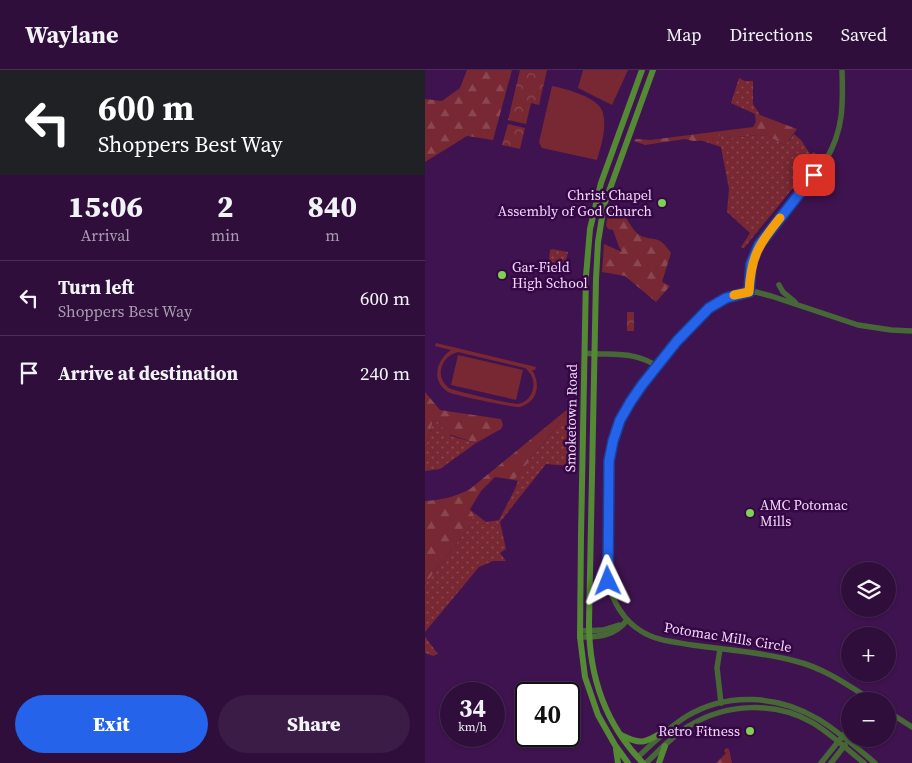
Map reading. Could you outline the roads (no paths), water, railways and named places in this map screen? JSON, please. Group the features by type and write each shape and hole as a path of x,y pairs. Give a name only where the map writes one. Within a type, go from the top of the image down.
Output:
{"main road":[{"name":"Smoketown Road","path":"630,763 615,745 598,715 589,692 582,663 580,634 582,480 588,247 593,211 601,183 642,70"},
{"name":"Smoketown Road","path":"644,763 637,758 619,733 606,708 591,659 589,634 597,254 601,218 653,70"},
{"path":"601,183 611,186"},
{"path":"582,480 592,480"},
{"path":"619,733 641,742 651,740 668,730"},
{"path":"615,745 618,763"},
{"path":"659,763 665,746"},
{"path":"630,763 637,758"}],"street":[{"path":"749,292 751,264 759,245 825,160 834,145 843,110 842,70"},
{"path":"779,285 798,305"},
{"name":"Potomac Mills Circle","path":"859,692 837,678 804,664 784,658 663,640 638,630 627,620 612,594 607,574 610,452 617,428 626,408 677,341 709,308 726,298 749,292 771,296 864,326 891,330 912,330"},
{"path":"585,353 637,356 650,361 658,367"},
{"path":"619,627 621,611"},
{"path":"580,634 606,634 627,620"},
{"path":"619,627 631,627 638,630"},
{"path":"719,649 717,668 723,711"},
{"path":"637,758 668,730 695,711 721,702 756,700 782,704 817,718 840,739"},
{"path":"644,763 689,726 705,717 741,708 758,708 785,712 812,723 840,739"},
{"path":"896,717 912,727"},
{"path":"821,763 840,739"},
{"path":"831,763 842,747"},
{"path":"844,747 864,763"},
{"path":"858,747 875,763"}],"place":[{"name":"Christ Chapel Assembly of God Church","path":"662,203"},
{"name":"Gar-Field High School","path":"502,275"},
{"name":"AMC Potomac Mills","path":"750,513"},
{"name":"Retro Fitness","path":"750,731"}]}
